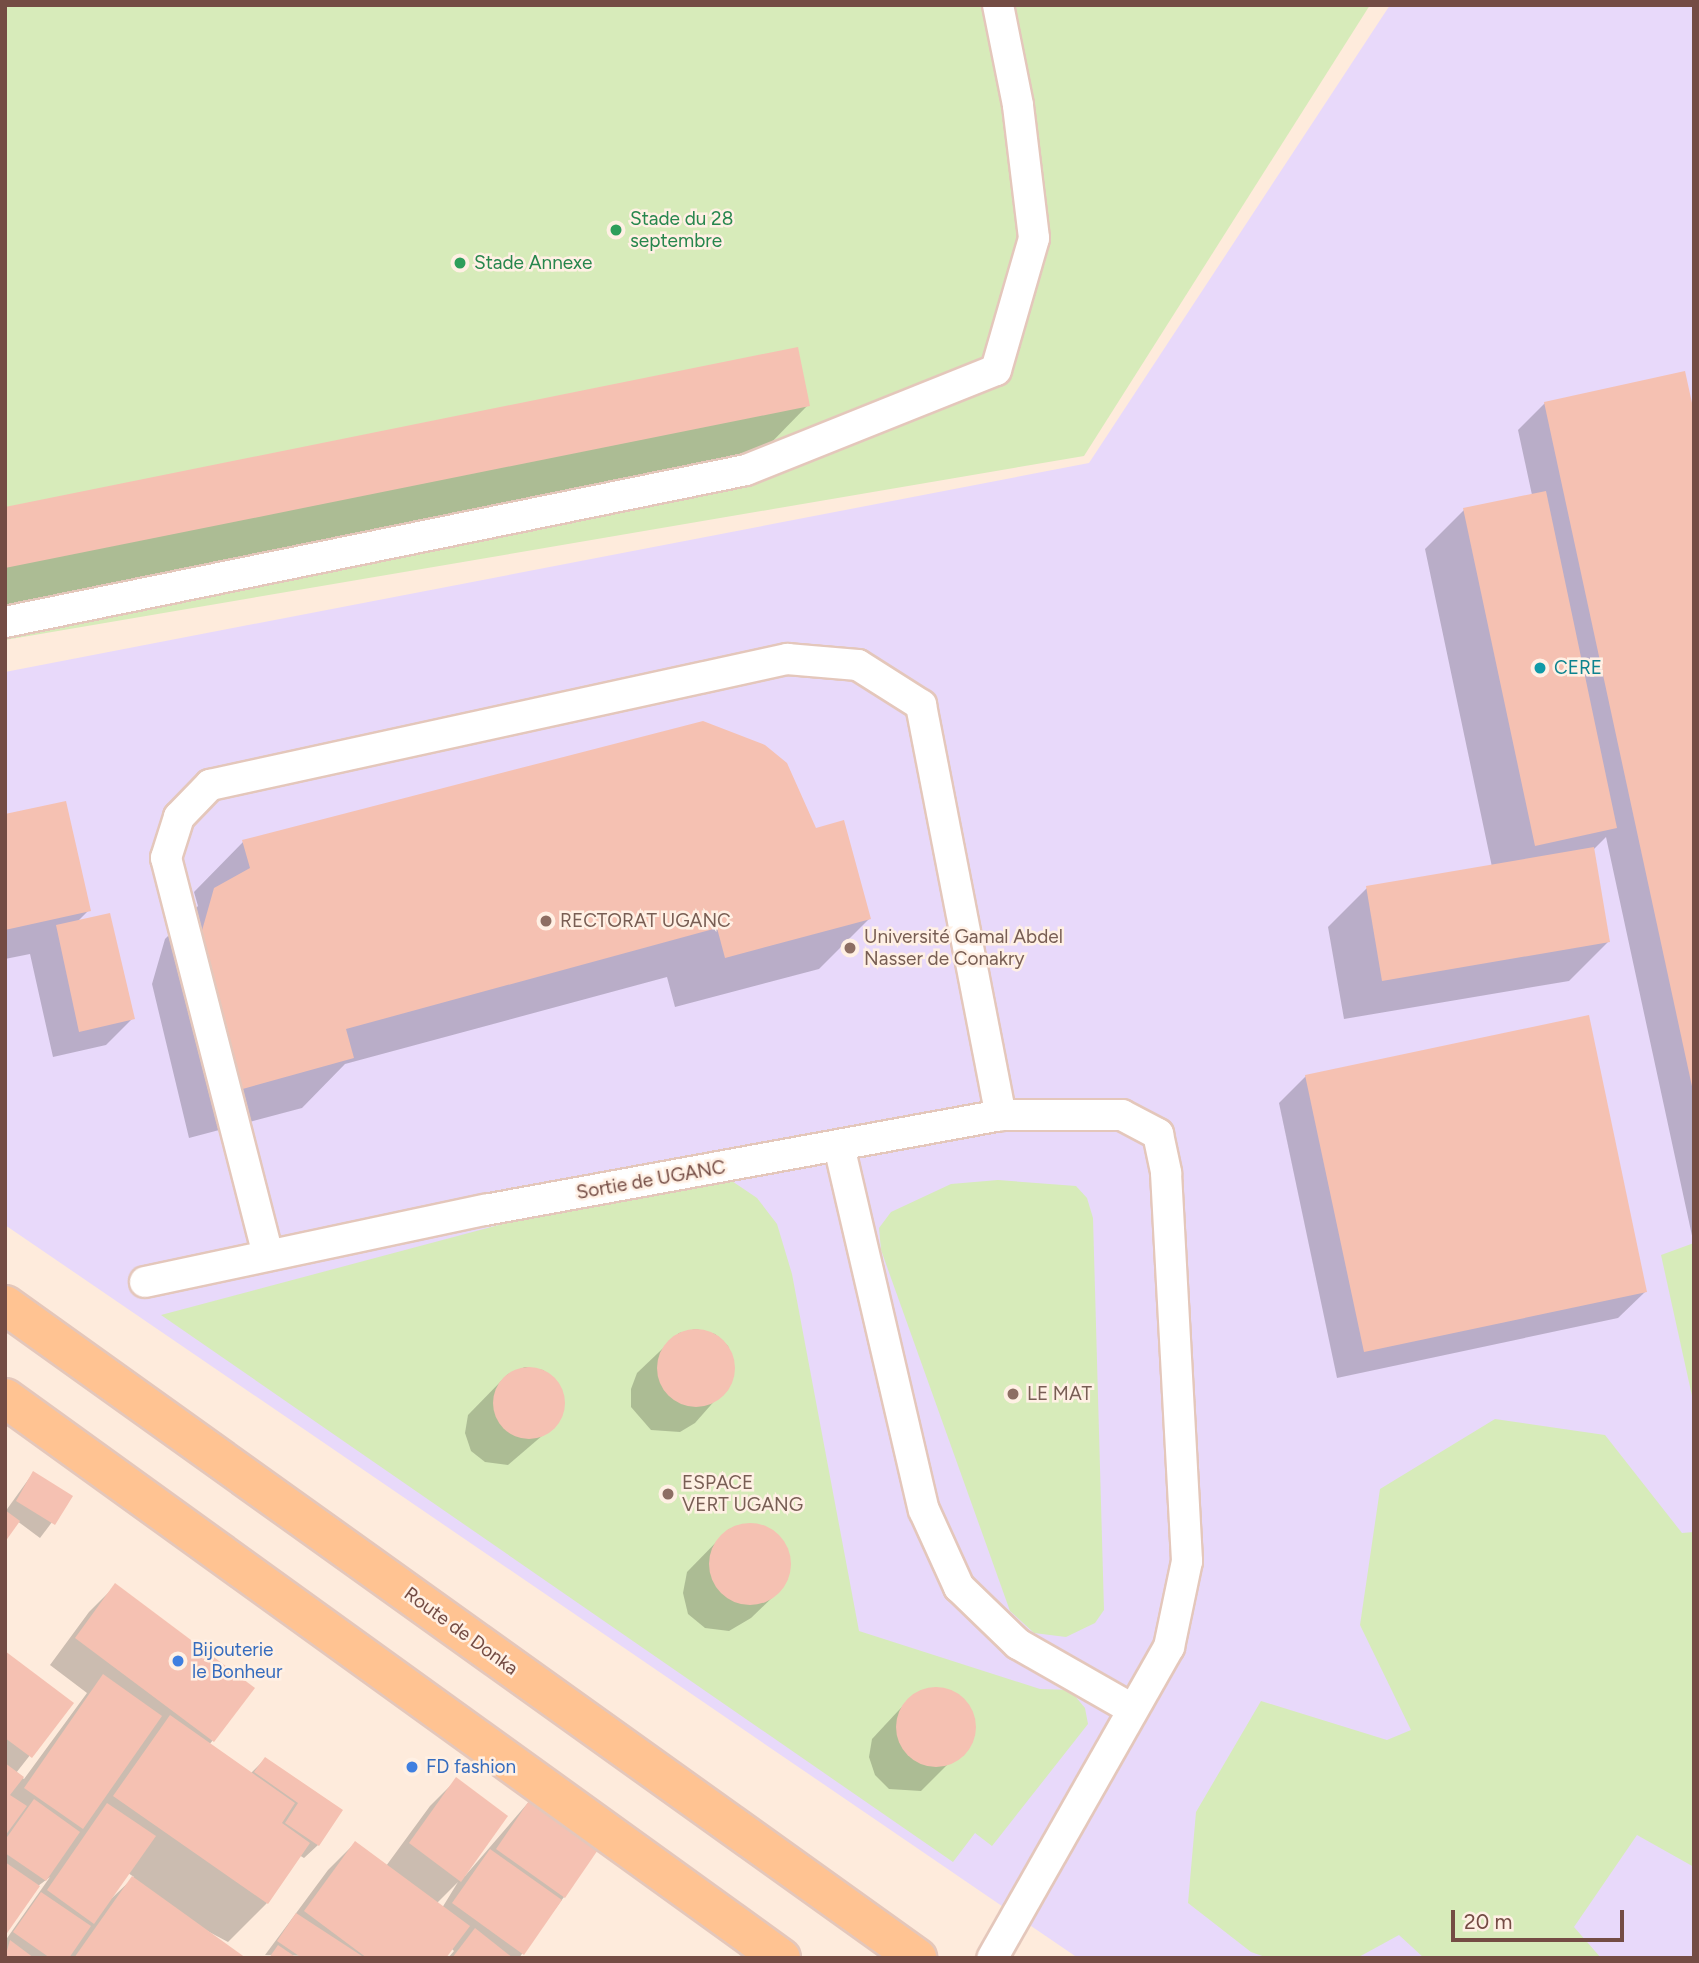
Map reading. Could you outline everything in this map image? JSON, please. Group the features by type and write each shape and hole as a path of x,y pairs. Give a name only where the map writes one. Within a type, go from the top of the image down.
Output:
{"main road":[{"name":"Route de Donka","path":"5,1305 917,1958"},
{"path":"5,1398 781,1958"}],"lane":[{"path":"5,622 746,470 996,370 1034,238 1018,105 998,5"},
{"path":"268,1255 166,858 179,817 209,785 787,659 858,665 921,705 1001,1115"},
{"name":"Sortie de UGANC","path":"145,1282 268,1255 1001,1115 1122,1115 1158,1134 1166,1173 1187,1561 1169,1647 1132,1709"},
{"path":"839,1146 924,1510 959,1587 1018,1644 1132,1709 992,1958"}],"shaded area":[{"name":"Université Gamal Abdel Nasser de Conakry","path":"1390,5 1694,5 1694,1958 1078,1958 5,1225 5,672 1089,463"}],"green space":[{"name":"Stade Annexe","path":"5,5 1370,5 1084,456 5,640"},
{"path":"723,1175 757,1198 777,1224 792,1274 859,1631 1040,1689 1070,1690 1085,1708 1088,1724 992,1846 975,1833 953,1862 161,1315 683,1176"},
{"path":"998,1180 1076,1186 1087,1198 1093,1218 1104,1610 1095,1623 1066,1637 1034,1633 1010,1611 881,1250 879,1228 891,1212 951,1184"},
{"path":"1694,1243 1694,1405 1661,1255"},
{"path":"1495,1419 1605,1435 1682,1533 1694,1532 1694,1867 1637,1835 1574,1927 1601,1958 1424,1958 1399,1935 1357,1958 1268,1958 1251,1952 1188,1903 1196,1812 1261,1701 1387,1740 1411,1730 1360,1625 1380,1489"}],"building":[{"path":"798,347 810,406 5,568 5,507"},
{"path":"1685,371 1694,412 1693,1091 1544,402"},
{"name":"CERE","path":"1546,491 1617,828 1535,846 1463,508"},
{"path":"703,721 765,745 787,763 816,828 844,820 871,919 725,958 717,928 346,1029 354,1058 239,1090 201,934 214,888 250,868 242,840"},
{"path":"66,801 91,911 5,930 5,814"},
{"path":"1594,847 1610,942 1382,981 1366,886"},
{"path":"110,913 135,1019 79,1032 56,925"},
{"path":"1589,1015 1647,1292 1364,1352 1305,1075"},
{"path":"688,1329 704,1329 718,1335 729,1346 735,1360 735,1376 729,1390 718,1401 704,1407 688,1407 674,1401 663,1390 657,1376 657,1360 663,1346 674,1335"},
{"path":"536,1367 555,1377 563,1389 563,1417 555,1429 543,1437 522,1439 503,1429 495,1417 493,1396 503,1377 515,1369"},
{"path":"33,1471 73,1496 55,1525 16,1501"},
{"path":"5,1510 20,1521 5,1542"},
{"path":"750,1523 766,1526 779,1535 788,1548 791,1564 788,1580 779,1593 766,1602 750,1605 734,1602 721,1593 712,1580 709,1564 712,1548 721,1535 734,1526"},
{"path":"115,1583 255,1688 214,1742 75,1638"},
{"path":"5,1651 74,1703 32,1758 5,1738"},
{"path":"103,1674 162,1716 83,1829 24,1788"},
{"path":"936,1687 951,1690 964,1699 973,1712 976,1727 973,1742 964,1755 951,1764 936,1767 921,1764 908,1755 899,1742 896,1727 899,1712 908,1699 921,1690"},
{"path":"170,1715 295,1803 282,1823 310,1843 268,1904 113,1796"},
{"path":"265,1757 343,1810 319,1846 285,1823 298,1803 254,1772"},
{"path":"5,1763 24,1777 10,1795 27,1806 5,1836"},
{"path":"456,1777 508,1816 461,1882 409,1843"},
{"path":"533,1795 602,1844 565,1898 496,1849"},
{"path":"34,1799 80,1832 46,1881 5,1853 5,1840"},
{"path":"107,1803 156,1836 94,1924 47,1890"},
{"path":"355,1841 470,1926 446,1958 367,1958 304,1911"},
{"path":"490,1849 562,1900 524,1955 452,1903"},
{"path":"5,1862 40,1886 5,1936"},
{"path":"132,1876 246,1958 74,1958"},
{"path":"41,1892 91,1926 69,1958 50,1958 13,1932"},
{"path":"296,1913 365,1958 302,1958 277,1941"},
{"path":"475,1928 513,1958 452,1958"},
{"path":"10,1940 34,1958 5,1958"},
{"path":"278,1945 297,1958 269,1958"}],"place":[{"name":"Stade du 28 septembre","path":"616,230"},
{"name":"Stade Annexe","path":"460,263"},
{"name":"CERE","path":"1540,668"},
{"name":"RECTORAT UGANC","path":"546,921"},
{"name":"Université Gamal Abdel Nasser de Conakry","path":"850,948"},
{"name":"LE MAT","path":"1013,1394"},
{"name":"ESPACE VERT UGANG","path":"668,1494"},
{"name":"Bijouterie le Bonheur","path":"178,1661"},
{"name":"FD fashion","path":"412,1767"}]}
